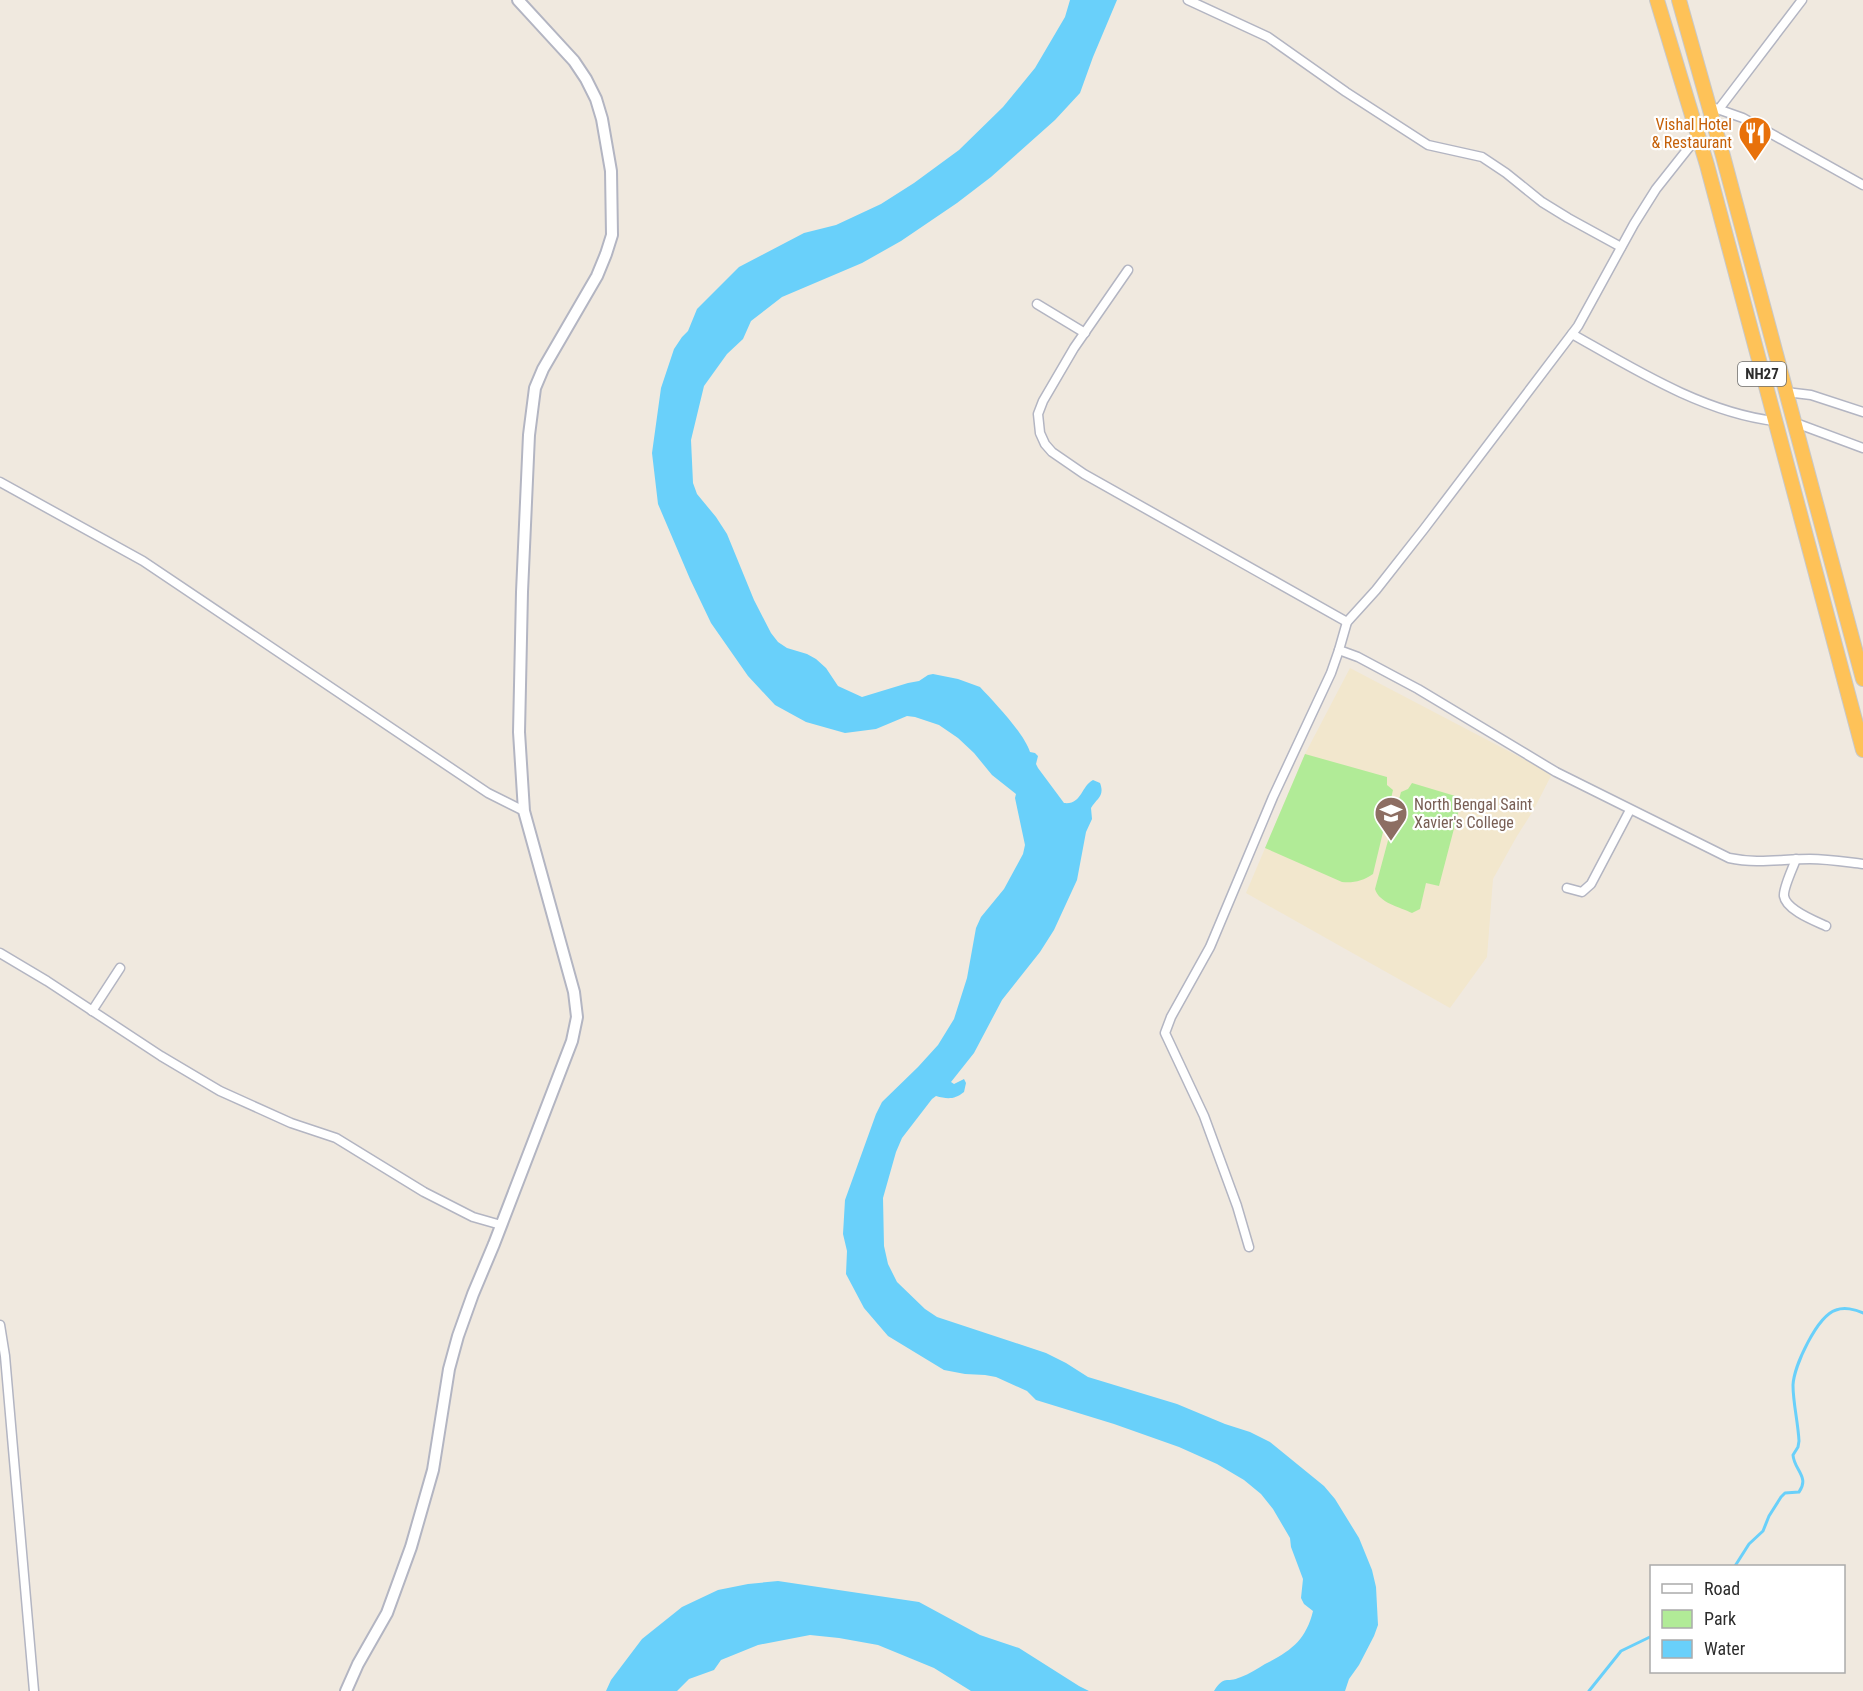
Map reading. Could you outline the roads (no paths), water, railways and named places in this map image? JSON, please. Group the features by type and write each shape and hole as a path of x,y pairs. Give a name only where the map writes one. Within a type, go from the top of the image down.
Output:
{"highway":[{"name":"NH27","path":"1657,0 1698,136 1863,750"},
{"name":"NH27","path":"1679,0 1714,107 1793,422 1863,679"}],"street":[{"path":"346,1691 358,1664 387,1613 411,1547 432,1470 449,1369 458,1336 572,1041 577,1017 571,981 524,811 519,732 522,592 529,435 535,388 543,369 597,276 606,254 612,235 611,171 602,119 596,99 586,79 574,61 518,0"},
{"path":"1188,0 1268,37 1336,86 1428,145 1482,157 1542,202 1621,248"},
{"path":"1802,0 1714,107 1743,118 1863,184"},
{"path":"1249,1247 1238,1206 1204,1116 1166,1033 1171,1017 1210,947 1273,797 1331,672 1347,622 1376,590 1424,529 1572,334 1656,189 1698,136"},
{"path":"1128,270 1048,392 1038,414 1040,433 1045,444 1052,452 1084,474 1347,622"},
{"path":"1037,304 1085,333"},
{"path":"1572,334 1644,375 1726,411 1750,418 1775,421"},
{"path":"1786,392 1811,395 1863,412"},
{"path":"1793,422 1863,448"},
{"path":"0,482 143,561 488,793 524,811"},
{"path":"1339,650 1358,657 1418,689 1556,772 1729,858 1764,862 1796,860 1863,864"},
{"path":"1568,888 1582,892 1591,884 1630,810"},
{"path":"1796,860 1784,891 1786,902 1826,926"},
{"path":"0,953 220,1091 291,1123 336,1138 424,1192 473,1217 501,1225"},
{"path":"92,1011 120,968"},
{"path":"0,1325 5,1356 34,1691"}],"water":[{"path":"1070,0 1117,0 1080,93 1055,120 991,177 957,203 901,241 862,263 782,297 751,321 743,339 727,354 704,386 691,440 693,483 697,494 727,534 754,600 778,642 787,648 816,659 826,668 838,686 862,697 919,681 933,674 958,679 980,687 1015,727 1030,752 1038,756 1036,764 1038,768 1064,803 1070,803 1078,798 1093,780 1100,783 1101,794 1091,808 1092,819 1086,832 1077,880 1054,930 1040,952 1002,1000 974,1053 951,1082 954,1084 964,1079 966,1083 964,1092 950,1098 936,1096 902,1138 883,1198 884,1246 888,1264 897,1282 925,1309 937,1317 1046,1353 1088,1377 1177,1404 1250,1432 1270,1442 1324,1486 1335,1499 1359,1538 1376,1587 1378,1625 1345,1691 1214,1691 1223,1681 1247,1674 1290,1649 1302,1637 1313,1611 1304,1604 1301,1598 1303,1579 1290,1538 1273,1509 1261,1494 1244,1480 1217,1464 1179,1447 1036,1400 1027,1391 996,1377 944,1370 888,1336 864,1308 846,1274 847,1251 843,1234 845,1200 882,1102 938,1045 954,1019 967,978 976,928 981,917 1004,889 1023,854 1025,845 1016,794 992,775 958,738 939,725 907,716 876,729 845,733 806,722 775,705 748,676 711,623 658,504 652,453 661,388 674,349 688,331 697,309 739,267 804,233 836,225 881,204 959,150 1003,107 1035,68 1065,17"},
{"path":"778,1581 919,1602 980,1635 1019,1648 1089,1691 971,1691 934,1668 878,1645 810,1635 758,1645 721,1660 714,1670 689,1679 677,1691 606,1691 611,1680 642,1639 682,1607 718,1590"}],"waterway":[{"path":"1736,1565 1749,1544 1763,1531 1781,1497 1785,1493 1799,1492 1802,1487 1802,1478 1793,1455 1799,1441 1793,1385 1797,1366 1814,1331 1829,1314 1836,1310 1850,1309 1863,1313"},
{"path":"1589,1691 1621,1651 1650,1637"}],"place":[{"name":"Vishal Hotel & Restaurant","path":"1755,162"},
{"name":"North Bengal Saint Xavier's College","path":"1391,842"}]}
